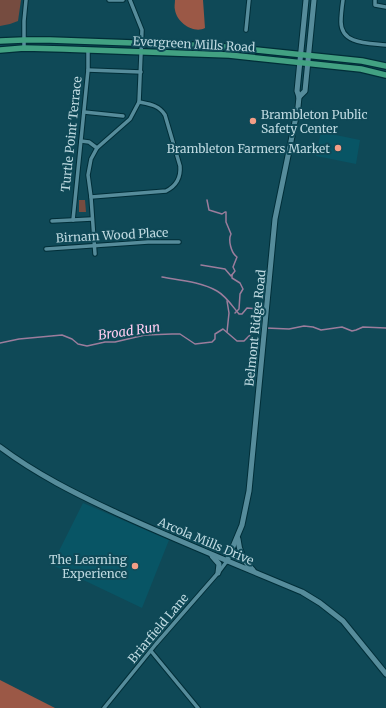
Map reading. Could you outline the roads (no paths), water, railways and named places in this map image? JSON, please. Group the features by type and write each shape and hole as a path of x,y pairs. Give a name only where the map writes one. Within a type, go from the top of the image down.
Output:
{"main road":[{"name":"Evergreen Mills Road","path":"0,41 24,40 217,46 362,61 386,66"},
{"name":"Evergreen Mills Road","path":"0,50 24,48 229,55 361,69 386,75"}],"street":[{"path":"24,48 26,0"},
{"path":"109,0 123,0"},
{"path":"95,254 88,170 91,159 97,148 126,124 134,114 139,102 142,30 130,0"},
{"path":"246,30 249,0"},
{"name":"Belmont Ridge Road","path":"227,561 238,537 245,513 251,476 276,214 297,116 299,97 297,91 306,0"},
{"name":"Belmont Ridge Road","path":"299,97 305,91 314,0"},
{"path":"343,0 341,22 345,35 358,42 386,45"},
{"path":"375,0 375,5 386,7"},
{"name":"Turtle Point Terrace","path":"73,220 88,70 88,50"},
{"path":"88,70 141,72"},
{"path":"91,196 166,191 178,182 180,166 165,115 156,106 139,102"},
{"path":"84,112 123,116"},
{"path":"81,142 89,142 97,148"},
{"path":"52,221 92,219"},
{"name":"Birnam Wood Place","path":"46,249 148,242 179,242"},
{"name":"Arcola Mills Drive","path":"0,447 26,465 65,488 146,527 302,592 330,610 343,621 386,674"},
{"path":"238,537 239,547 243,558 256,572"},
{"path":"208,552 219,564 218,573"},
{"name":"Briarfield Lane","path":"104,708 227,561"},
{"path":"151,651 198,708"}],"waterway":[{"path":"201,265 225,269 231,276 235,271 233,267 237,257 233,253 231,246 231,234 226,222 226,212 222,214 209,210 207,200"},
{"path":"232,275 232,278 240,283 243,289 240,294 239,309 235,313"},
{"path":"162,277 204,285 211,288 223,296 239,314 242,314 247,308 259,309 258,329"},
{"path":"227,301 229,313 227,332"},
{"name":"Broad Run","path":"266,328 289,329 304,326 321,330 342,327 352,331 363,327 386,328"},
{"name":"Broad Run","path":"0,343 19,339 62,335 72,339 78,344 87,346 105,342 115,342 145,335 180,334 195,344 212,342 215,339 215,334 223,329 237,341 244,341 255,330 263,329"}],"place":[{"name":"Brambleton Public Safety Center","path":"253,121"},
{"name":"Brambleton Farmers Market","path":"338,148"},
{"name":"The Learning Experience","path":"135,566"}]}
